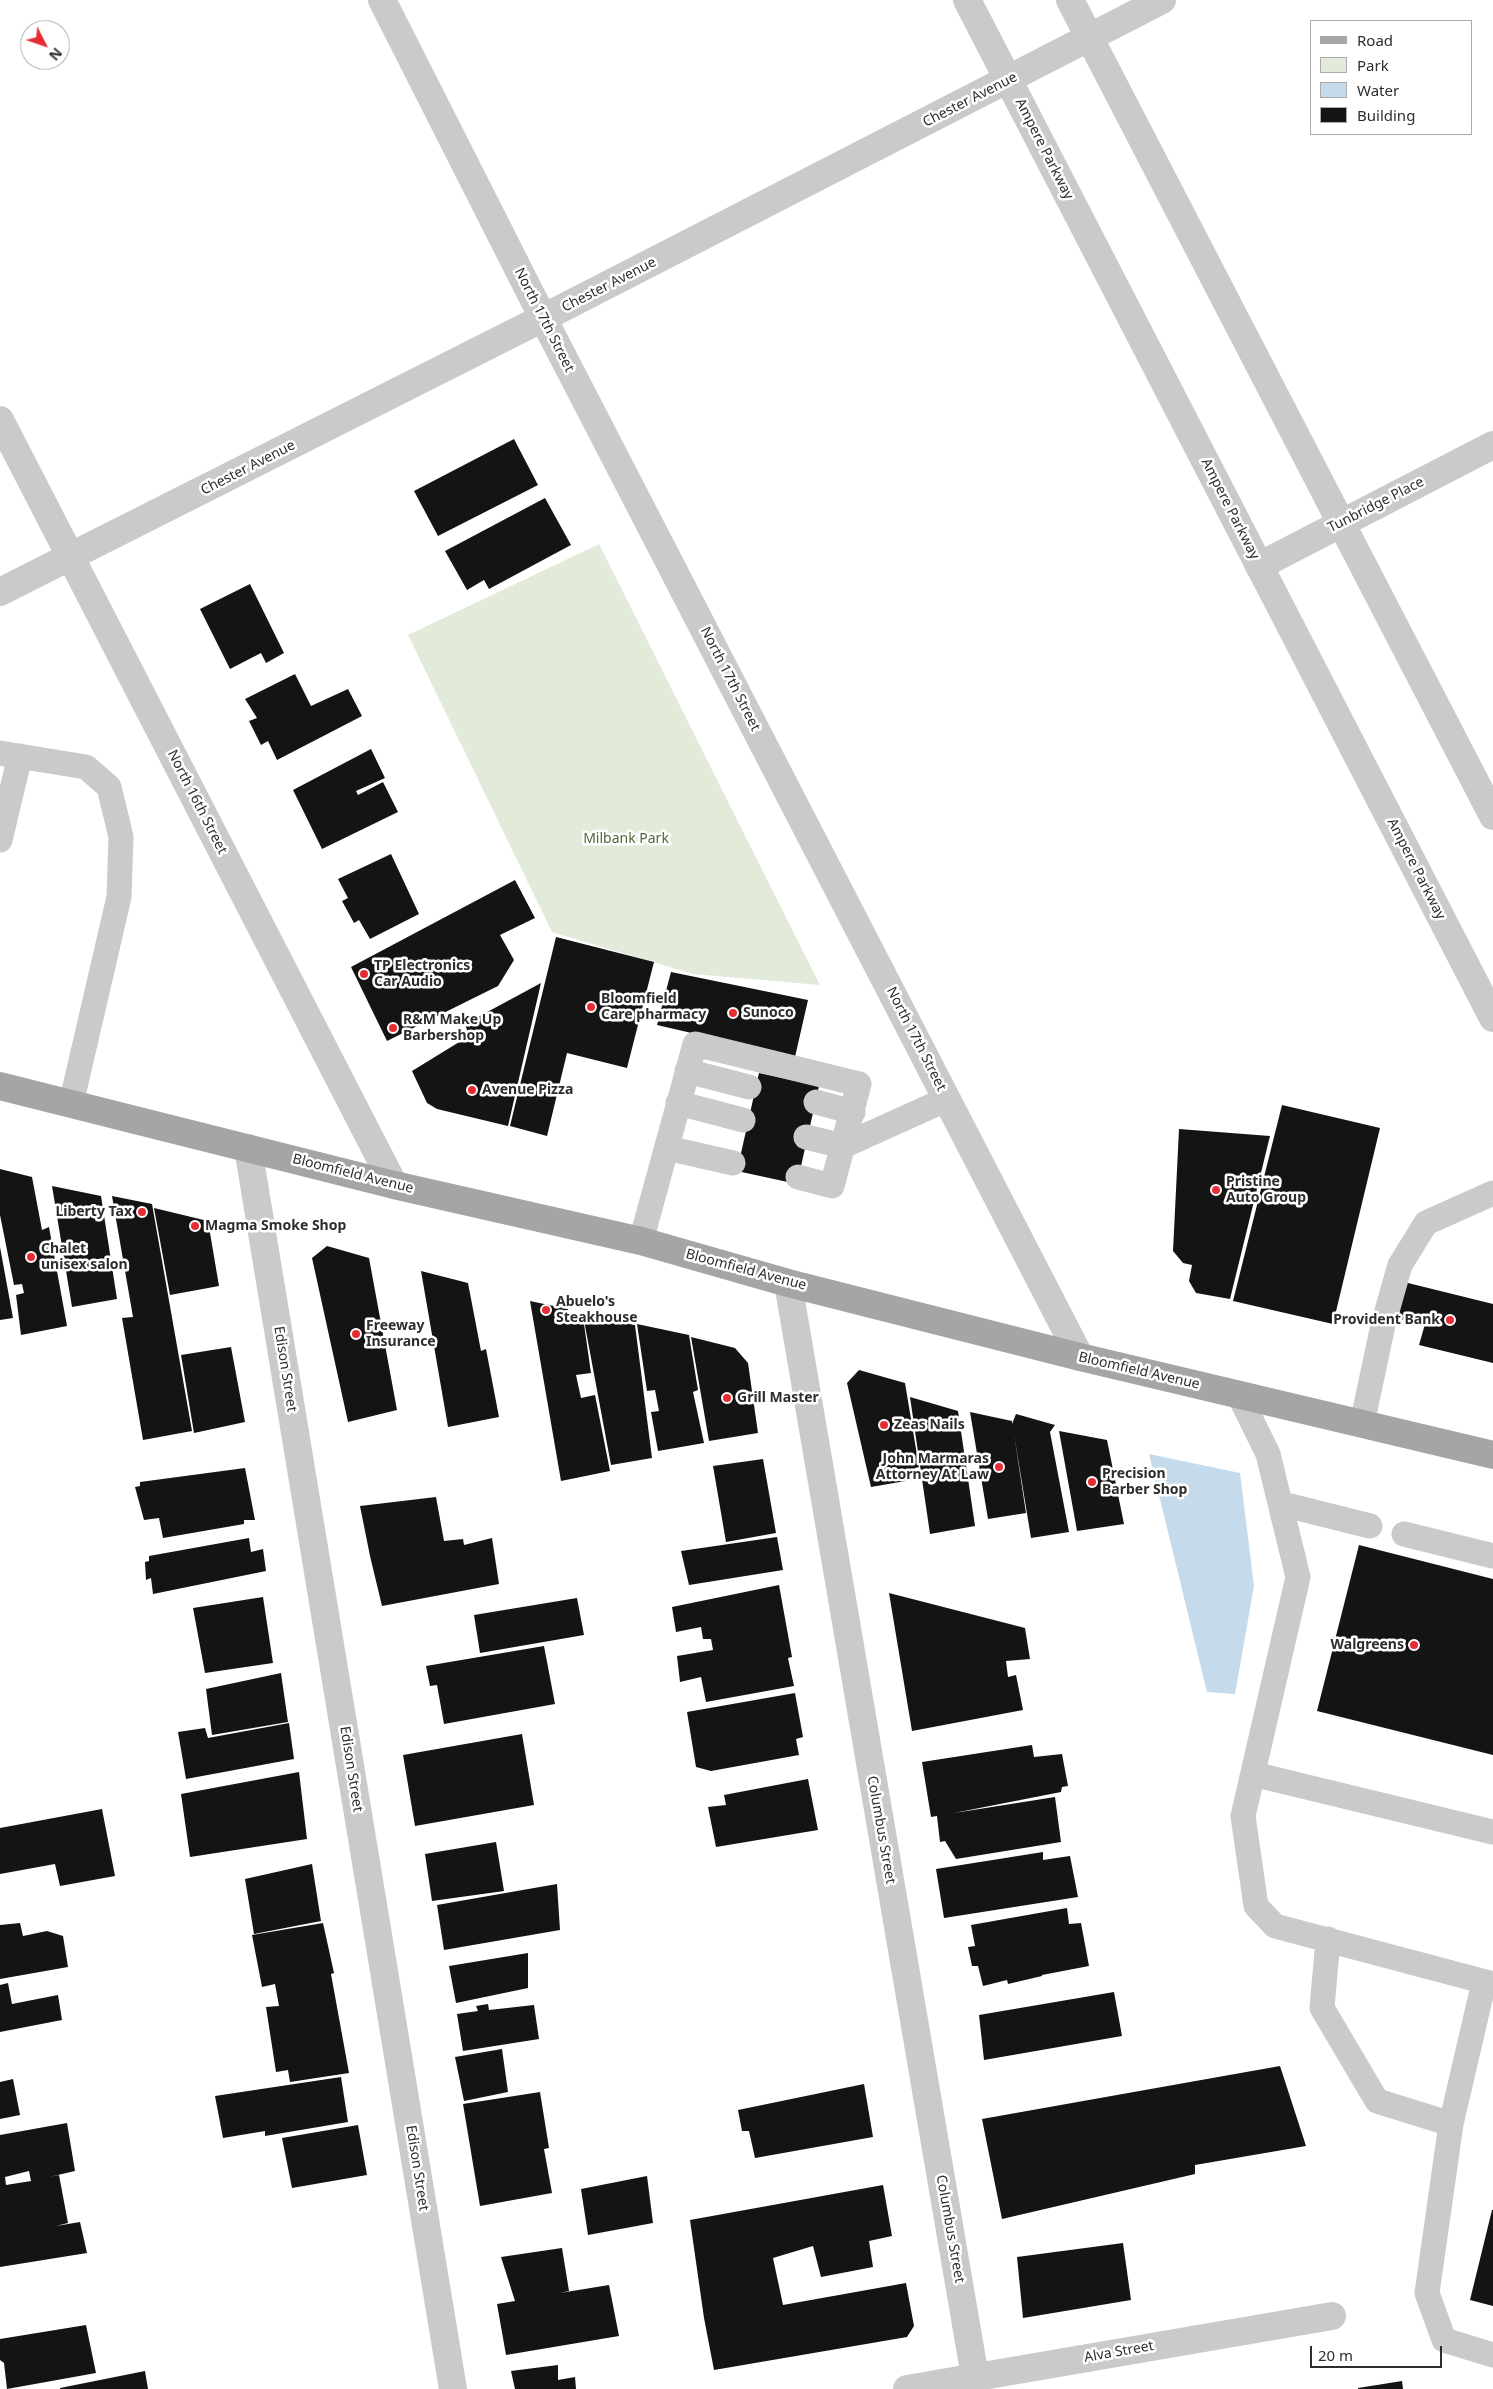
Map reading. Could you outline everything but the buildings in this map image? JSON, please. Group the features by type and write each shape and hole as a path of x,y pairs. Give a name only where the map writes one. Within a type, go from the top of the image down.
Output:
{"main road":[{"name":"Bloomfield Avenue","path":"0,1086 394,1185 641,1241 788,1282 1080,1357 1493,1455"}],"street":[{"name":"North 17th Street","path":"382,0 543,318 1080,1357"},
{"name":"Ampere Parkway","path":"967,0 1493,1018"},
{"path":"1070,0 1493,816"},
{"name":"Chester Avenue","path":"0,592 1009,81 1162,0"},
{"name":"North 16th Street","path":"0,420 394,1185"},
{"name":"Tunbridge Place","path":"1259,566 1493,445"},
{"name":"Edison Street","path":"248,1148 453,2389"},
{"name":"Columbus Street","path":"788,1282 975,2377"},
{"name":"Alva Street","path":"907,2389 1332,2316"}],"lane":[{"path":"0,840 10,755 86,767 109,787 121,837 119,897 71,1104"},
{"path":"641,1241 695,1044 859,1084 832,1186 798,1177"},
{"path":"688,1071 750,1087"},
{"path":"806,1137 843,1146 947,1099"},
{"path":"816,1102 853,1112"},
{"path":"678,1103 743,1120"},
{"path":"666,1148 733,1162"},
{"path":"1362,1424 1383,1325 1400,1265 1426,1223 1493,1193"},
{"path":"1239,1395 1268,1454 1282,1504 1298,1577 1243,1816 1256,1906 1274,1926 1488,1983 1451,2124 1427,2293 1444,2340 1493,2355"},
{"path":"1282,1504 1370,1526"},
{"path":"1404,1534 1493,1556"},
{"path":"1253,1774 1493,1832"},
{"path":"1328,1939 1322,2008 1377,2101 1451,2124"}],"green space":[{"name":"Milbank Park","path":"599,544 820,985 693,974 552,932 408,635"}],"water":[{"path":"1149,1454 1240,1473 1254,1586 1235,1694 1207,1692"}],"place":[{"name":"TP Electronics Car Audio","path":"364,974"},
{"name":"Bloomfield Care pharmacy","path":"591,1007"},
{"name":"Sunoco","path":"733,1013"},
{"name":"R&M Make Up Barbershop","path":"393,1028"},
{"name":"Avenue Pizza","path":"472,1090"},
{"name":"Pristine Auto Group","path":"1216,1190"},
{"name":"Liberty Tax","path":"142,1212"},
{"name":"Magma Smoke Shop","path":"195,1226"},
{"name":"Chalet unisex salon","path":"31,1257"},
{"name":"Abuelo's Steakhouse","path":"546,1310"},
{"name":"Provident Bank","path":"1450,1320"},
{"name":"Freeway Insurance","path":"356,1334"},
{"name":"Grill Master","path":"727,1398"},
{"name":"Zeas Nails","path":"884,1425"},
{"name":"John Marmaras Attorney At Law","path":"999,1467"},
{"name":"Precision Barber Shop","path":"1092,1482"},
{"name":"Walgreens","path":"1414,1645"}]}
